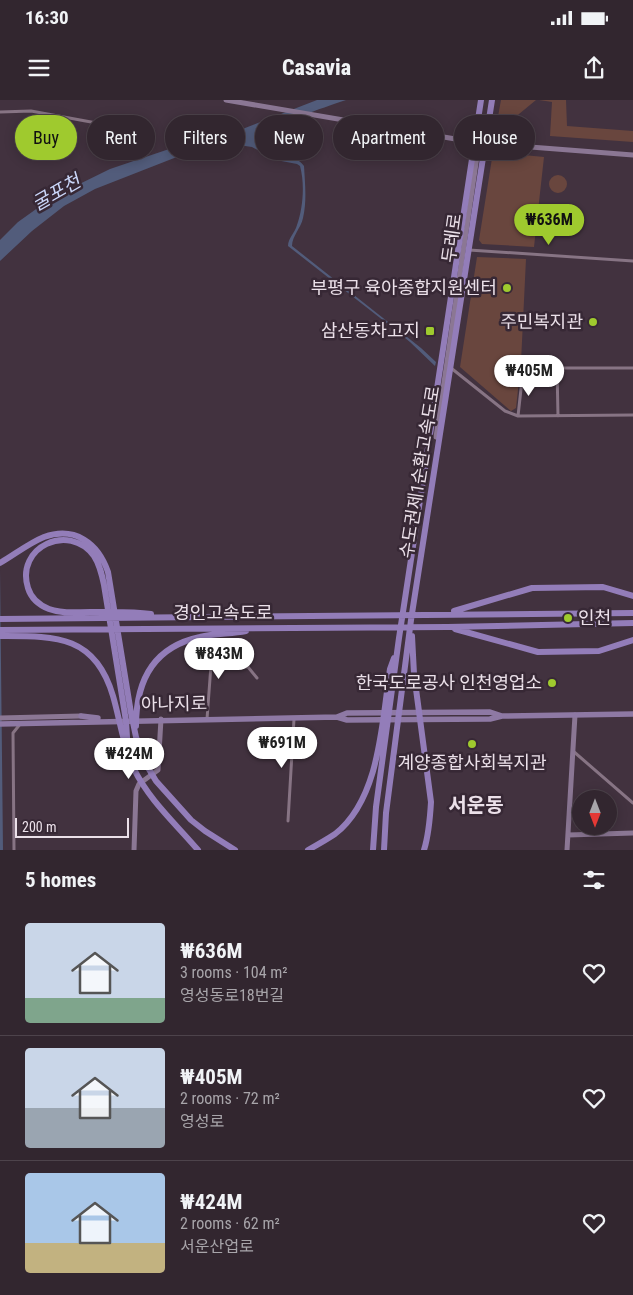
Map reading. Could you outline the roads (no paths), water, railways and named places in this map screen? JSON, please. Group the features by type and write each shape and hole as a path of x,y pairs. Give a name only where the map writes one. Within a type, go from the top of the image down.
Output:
{"highway":[{"name":"수도권제1순환고속도로","path":"373,850 376,807 400,638 481,100"},
{"name":"수도권제1순환고속도로","path":"384,850 386,813 411,620 492,100"},
{"path":"0,563 42,538 62,534 74,535 84,539 99,553 104,562 110,584 136,737 147,766 156,781 190,820 205,832 235,850"},
{"path":"128,754 126,721 104,585 99,564 94,556 81,545 57,540 46,543 38,549 31,558 26,570 26,580 32,597 39,604 56,611 132,612 179,617"},
{"name":"경인고속도로","path":"447,614 532,588 603,587 633,596"},
{"name":"경인고속도로","path":"0,619 633,612"},
{"path":"411,620 414,674 431,802 428,839 424,850"},
{"name":"경인고속도로","path":"0,630 9,633 633,623"},
{"name":"경인고속도로","path":"447,627 538,652 598,651 633,640"},
{"path":"136,737 137,704 145,676 161,656 185,641 215,634 237,633 263,628"},
{"path":"0,636 9,633 45,636 72,643 84,649 100,667 113,696 128,754 144,787 198,850"},
{"path":"308,850 336,833 357,810 363,798 374,767 390,669 400,638"},
{"path":"222,842 243,850"}],"main road":[{"name":"아나지로","path":"0,724 161,719 337,717 347,720 490,720 502,716 633,714"},
{"path":"81,716 113,721"}],"street":[{"path":"225,100 454,139"},
{"path":"0,112 31,111 87,121"},
{"path":"535,147 633,155"},
{"name":"두레로","path":"432,467 477,160"},
{"path":"464,249 633,261"},
{"path":"447,364 506,411 518,416 633,415"},
{"path":"518,416 523,371 529,368 633,368"},
{"path":"557,368 558,416"},
{"path":"207,719 210,665 248,667 257,678"},
{"path":"567,850 575,715"},
{"path":"0,718 81,716"},
{"path":"288,820 294,718"},
{"path":"134,850 136,791 139,784 158,770 161,719"},
{"path":"14,850 13,733 21,723"},
{"path":"573,751 633,803"},
{"path":"568,835 633,833"}],"water":[{"name":"굴포천","path":"317,100 346,100 305,115 278,115"},
{"name":"굴포천","path":"255,124 255,149 245,146 245,128"},
{"name":"굴포천","path":"165,150 165,160 169,160 95,189 64,206 32,231 0,261 0,240 18,222 53,197 110,169 137,160 155,160 155,154"},
{"name":"굴포천","path":"276,160 298,160 304,166 304,212 292,246 421,348 436,362 435,366 410,342 288,246 297,225 302,204 302,180 300,166"},
{"path":"0,570 3,850 0,850"}],"place":[{"name":"부평구 육아종합지원센터","path":"507,288"},
{"name":"주민복지관","path":"593,322"},
{"name":"삼산동차고지","path":"430,331"},
{"name":"인천","path":"568,618"},
{"name":"한국도로공사 인천영업소","path":"552,683"},
{"name":"계양종합사회복지관","path":"472,744"}],"district":[{"name":"서운동","path":"476,805"}]}
